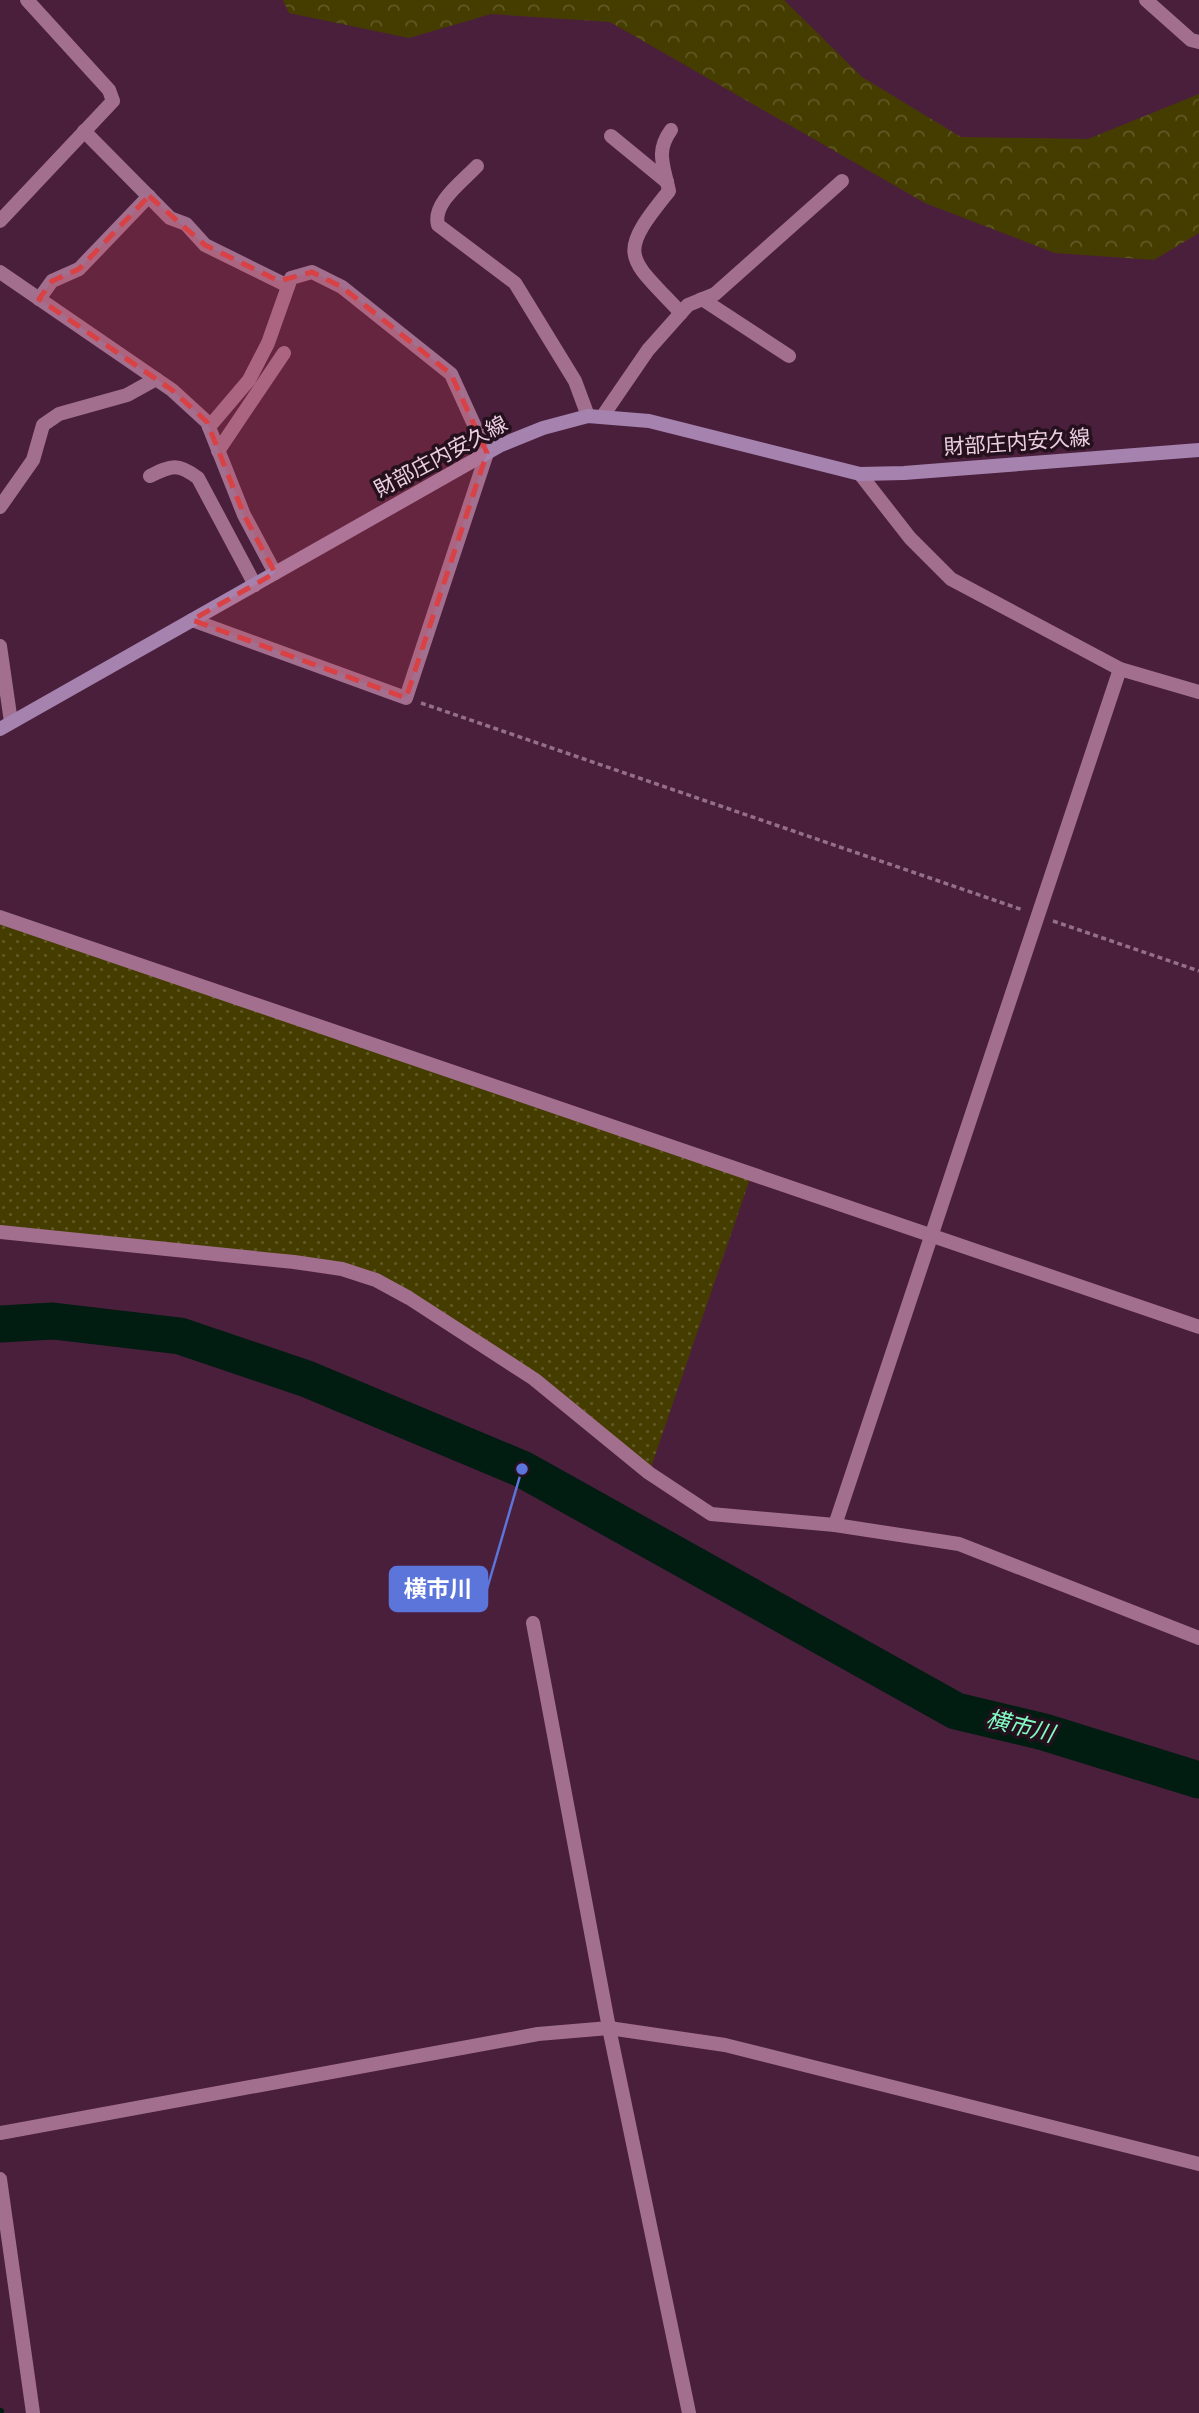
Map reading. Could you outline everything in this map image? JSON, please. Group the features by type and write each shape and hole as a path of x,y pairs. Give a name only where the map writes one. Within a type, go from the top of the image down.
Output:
{"main road":[{"name":"財部庄内安久線","path":"5,725 487,453 543,428 595,417 649,421 860,474 904,473 1198,450"}],"street":[{"path":"0,221 113,101 109,90 27,0"},
{"path":"1146,0 1191,40 1199,42"},
{"path":"671,130 661,143 669,191 639,227 633,246 636,265 681,313"},
{"path":"84,131 170,218 186,224 205,244 288,286"},
{"path":"611,136 667,183"},
{"path":"477,166 440,205 435,216 438,225 514,283 595,417 648,350 688,306 715,294 842,181"},
{"path":"39,299 52,281 79,269 149,196"},
{"path":"0,272 172,390 209,427 244,515 275,573"},
{"path":"192,620 406,698 487,453 451,374 342,287 313,272 291,278 268,343 249,380 209,427"},
{"path":"702,299 789,356"},
{"path":"218,451 284,353"},
{"path":"0,507 33,460 43,425 59,414 84,404 127,395 156,379"},
{"path":"150,476 168,467 184,467 198,478 254,585"},
{"path":"860,474 911,538 951,579 1120,669 1199,692"},
{"path":"0,646 5,725"},
{"path":"835,1525 1120,669"},
{"path":"0,917 1199,1327"},
{"path":"0,1232 294,1262 342,1269 376,1280 534,1379 649,1473 711,1514 835,1525 959,1544 1199,1638"},
{"path":"533,1623 609,2028 690,2413"},
{"path":"0,2133 538,2034 609,2028 725,2045 1199,2164"},
{"path":"0,2179 33,2413"},
{"path":"22,2413 30,2392"}],"path":[{"path":"406,698 1199,971"}],"highlighted area":[{"path":"149,196 205,245 279,281 312,272 342,287 451,374 487,453 406,698 192,620 275,573 244,515 207,422 172,390 39,299 52,281 79,269"}],"green space":[{"path":"283,0 784,0 862,77 961,137 1088,139 1199,94 1199,233 1154,260 1055,253 925,203 610,22 491,14 409,38 289,13"},
{"path":"0,917 752,1173 649,1473 534,1379 409,1298 342,1269 0,1232"}],"waterway":[{"name":"横市川","path":"0,1324 53,1321 180,1336 307,1379 522,1469 956,1711 1044,1732 1199,1780"}],"place":[{"name":"横市川","path":"522,1469"}]}
